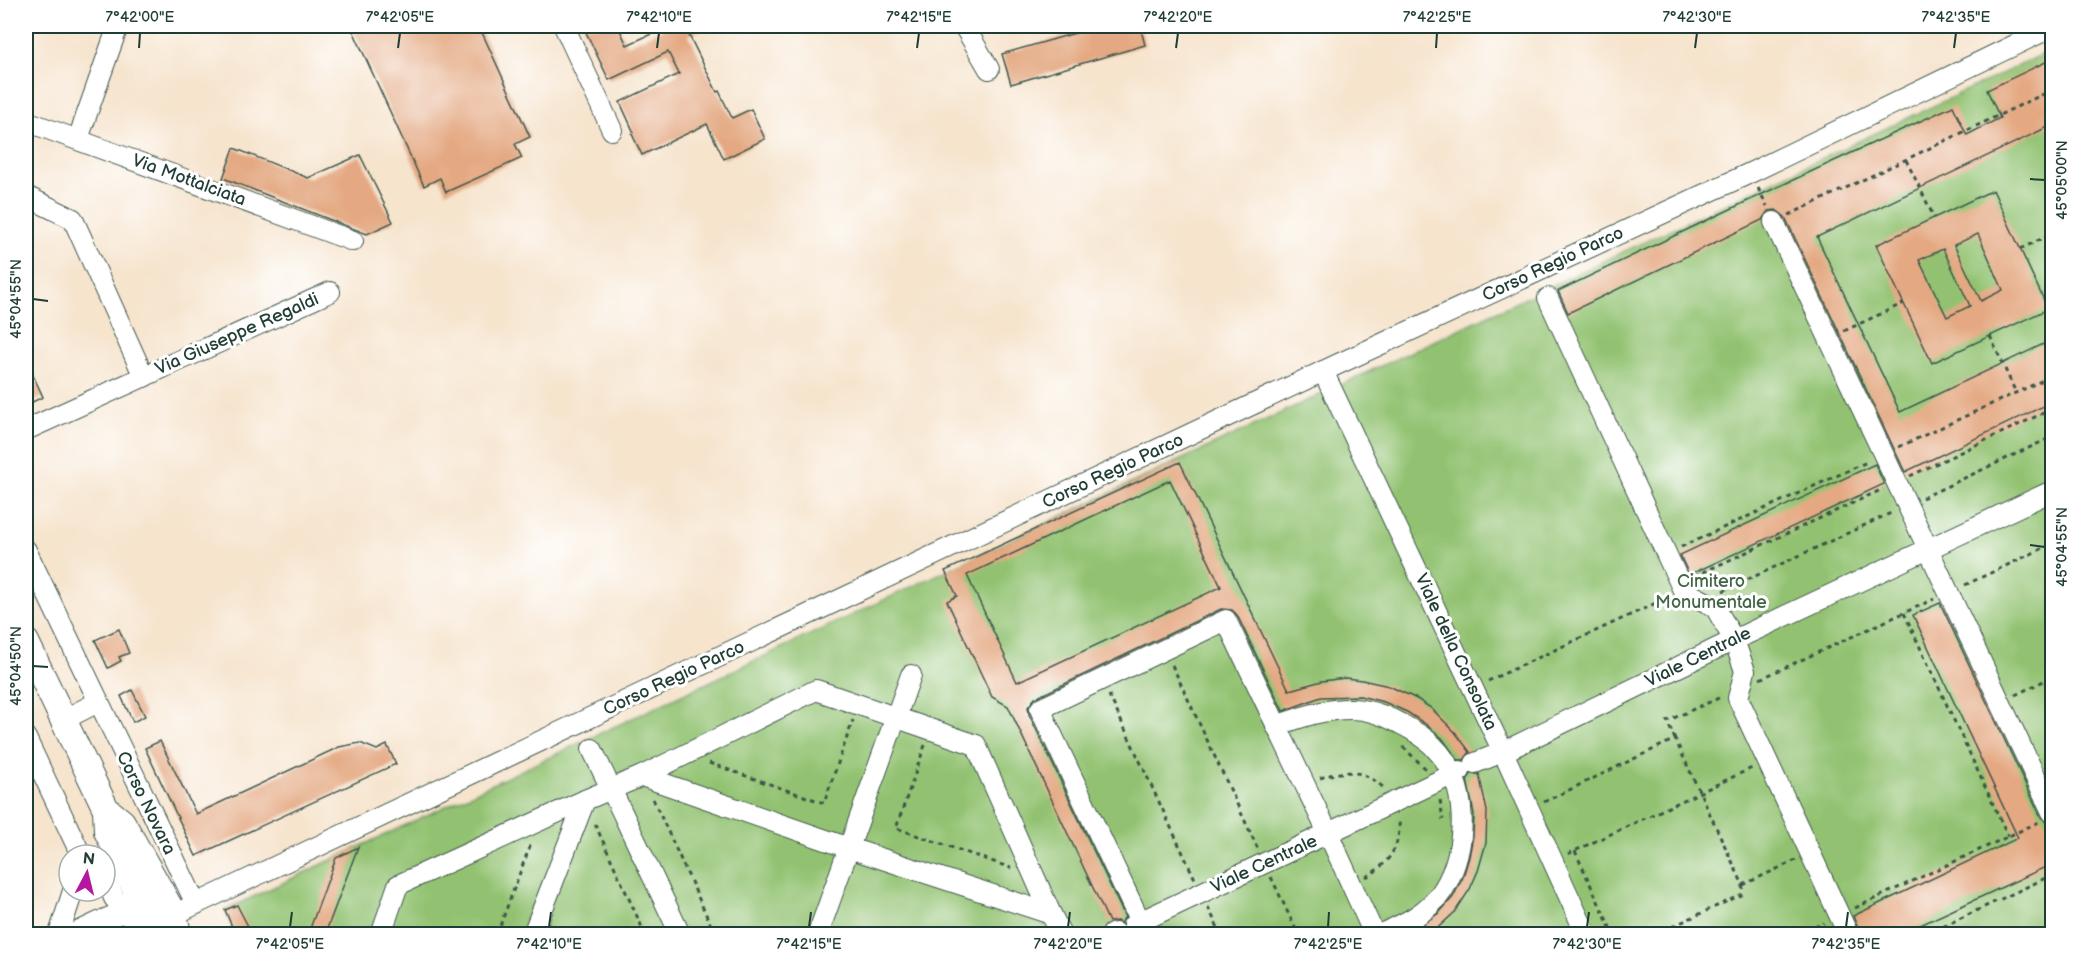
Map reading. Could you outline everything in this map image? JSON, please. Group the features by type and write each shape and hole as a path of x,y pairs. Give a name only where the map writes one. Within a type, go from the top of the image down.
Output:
{"main road":[{"name":"Corso Novara","path":"26,642 106,809 107,831 124,918 152,934"},
{"name":"Corso Novara","path":"106,809 122,822 177,922"}],"street":[{"path":"78,139 118,26"},
{"path":"564,26 612,130"},
{"path":"964,26 988,69"},
{"name":"Corso Regio Parco","path":"177,922 1323,371 1750,173 2052,27"},
{"name":"Via Mottalciata","path":"26,121 353,241"},
{"name":"Via Giuseppe Regaldi","path":"26,196 74,219 144,376"},
{"path":"1774,222 2000,702 2048,816"},
{"name":"Via Giuseppe Regaldi","path":"26,430 330,292"},
{"path":"1548,298 1681,587 1715,607 1734,640 1745,671 1738,698 1848,934"},
{"name":"Viale della Consolata","path":"1323,371 1503,752 1586,934"},
{"name":"Viale Centrale","path":"1140,927 1264,863 2052,491"},
{"name":"Corso Novara","path":"26,550 98,702 177,922"},
{"path":"1140,927 1040,709 1226,620 1374,934"},
{"path":"818,934 911,675"},
{"path":"381,934 398,885 642,776 816,690 976,745 1061,934"},
{"path":"63,720 98,702"},
{"path":"1276,726 1316,712 1353,709 1384,715 1410,728 1462,769 1460,803 1462,830 1457,860 1442,891 1415,919 1381,934"},
{"path":"26,738 75,843"},
{"path":"592,749 680,934"},
{"path":"34,757 65,798 89,843"},
{"path":"642,776 849,848 1051,914"},
{"path":"533,934 585,800"},
{"path":"58,934 69,903"},
{"name":"Corso Novara","path":"110,903 124,918"},
{"path":"116,903 124,918"},
{"path":"73,934 124,918 177,922"}],"path":[{"path":"1750,173 1774,222 2052,90"},
{"path":"1906,159 1934,218"},
{"path":"2020,249 2052,234"},
{"path":"1829,338 1904,303"},
{"path":"1990,336 2016,393"},
{"path":"1666,554 2052,376"},
{"path":"1473,688 2052,409"},
{"path":"1703,601 2052,438"},
{"path":"1656,934 1741,895 1743,885 1667,721 2052,544"},
{"path":"1904,613 2008,836"},
{"path":"1180,659 1171,664 1298,934"},
{"path":"2000,702 2052,677"},
{"path":"1102,680 1221,934"},
{"path":"685,755 824,803 859,705"},
{"path":"930,729 896,828 1034,876"},
{"path":"1529,809 1675,739"},
{"path":"1552,861 1767,761"},
{"path":"642,776 715,934"},
{"path":"585,800 645,934"},
{"path":"1798,934 2048,816"},
{"path":"496,934 539,821"},
{"path":"1575,851 1613,934"},
{"path":"1743,885 1810,854"},
{"path":"1928,934 2052,875"}],"green space":[{"name":"Cimitero Monumentale","path":"2052,50 2052,934 235,934 225,910"}],"building":[{"path":"351,26 479,26 530,137 515,144 522,158 446,192 440,178 424,186"},
{"path":"583,26 618,26 627,45 669,26 709,26 689,35 717,92 719,91 732,118 751,109 765,139 724,159 707,124 642,155 620,102 679,74 668,52 609,80"},
{"path":"1100,26 1140,26 1145,45 1011,84 1002,54"},
{"path":"2052,59 2052,125 1817,237 1900,412 2052,340 2052,402 1905,472 1785,217 1776,210 1768,211 1762,220 1568,313 1558,291 1953,106 1967,135 2000,118 1987,90"},
{"path":"234,148 308,178 360,155 393,222 367,234 223,178"},
{"path":"1993,190 2048,309 1932,363 1876,245","holes":["1978,234 2003,290 1981,301 1954,245","1943,249 1970,306 1947,317 1919,260"]},
{"path":"26,360 43,397 26,405"},
{"path":"1180,462 1289,690 1322,681 1345,678 1389,686 1431,708 1455,732 1470,752 1464,760 1458,760 1442,738 1424,723 1407,712 1384,702 1360,696 1321,697 1283,711 1237,615 1232,610 1221,609 1035,698 1028,707 1029,714 1125,917 1121,923 1109,922 1008,706 992,697 947,601 957,596 945,571","holes":["1170,480 1221,587 1017,682 967,575"]},
{"path":"1875,464 1884,484 1689,575 1680,555"},
{"path":"1940,603 2041,817 2048,823 2052,833 2052,864 1901,934 1860,934 1853,916 2018,838 1913,615"},
{"path":"119,629 129,653 119,657 121,661 108,668 95,640"},
{"path":"132,690 145,716 133,722 121,696"},
{"path":"160,741 196,814 339,747 360,743 377,750 387,745 396,764 196,856 145,748"},
{"path":"1471,774 1479,774 1487,811 1486,843 1478,871 1470,889 1455,912 1431,934 1408,934 1439,913 1453,897 1463,877 1473,836 1474,814 1467,780"},
{"path":"358,847 325,934 308,934 336,858"},
{"path":"237,905 252,934 235,934 225,910"}]}
